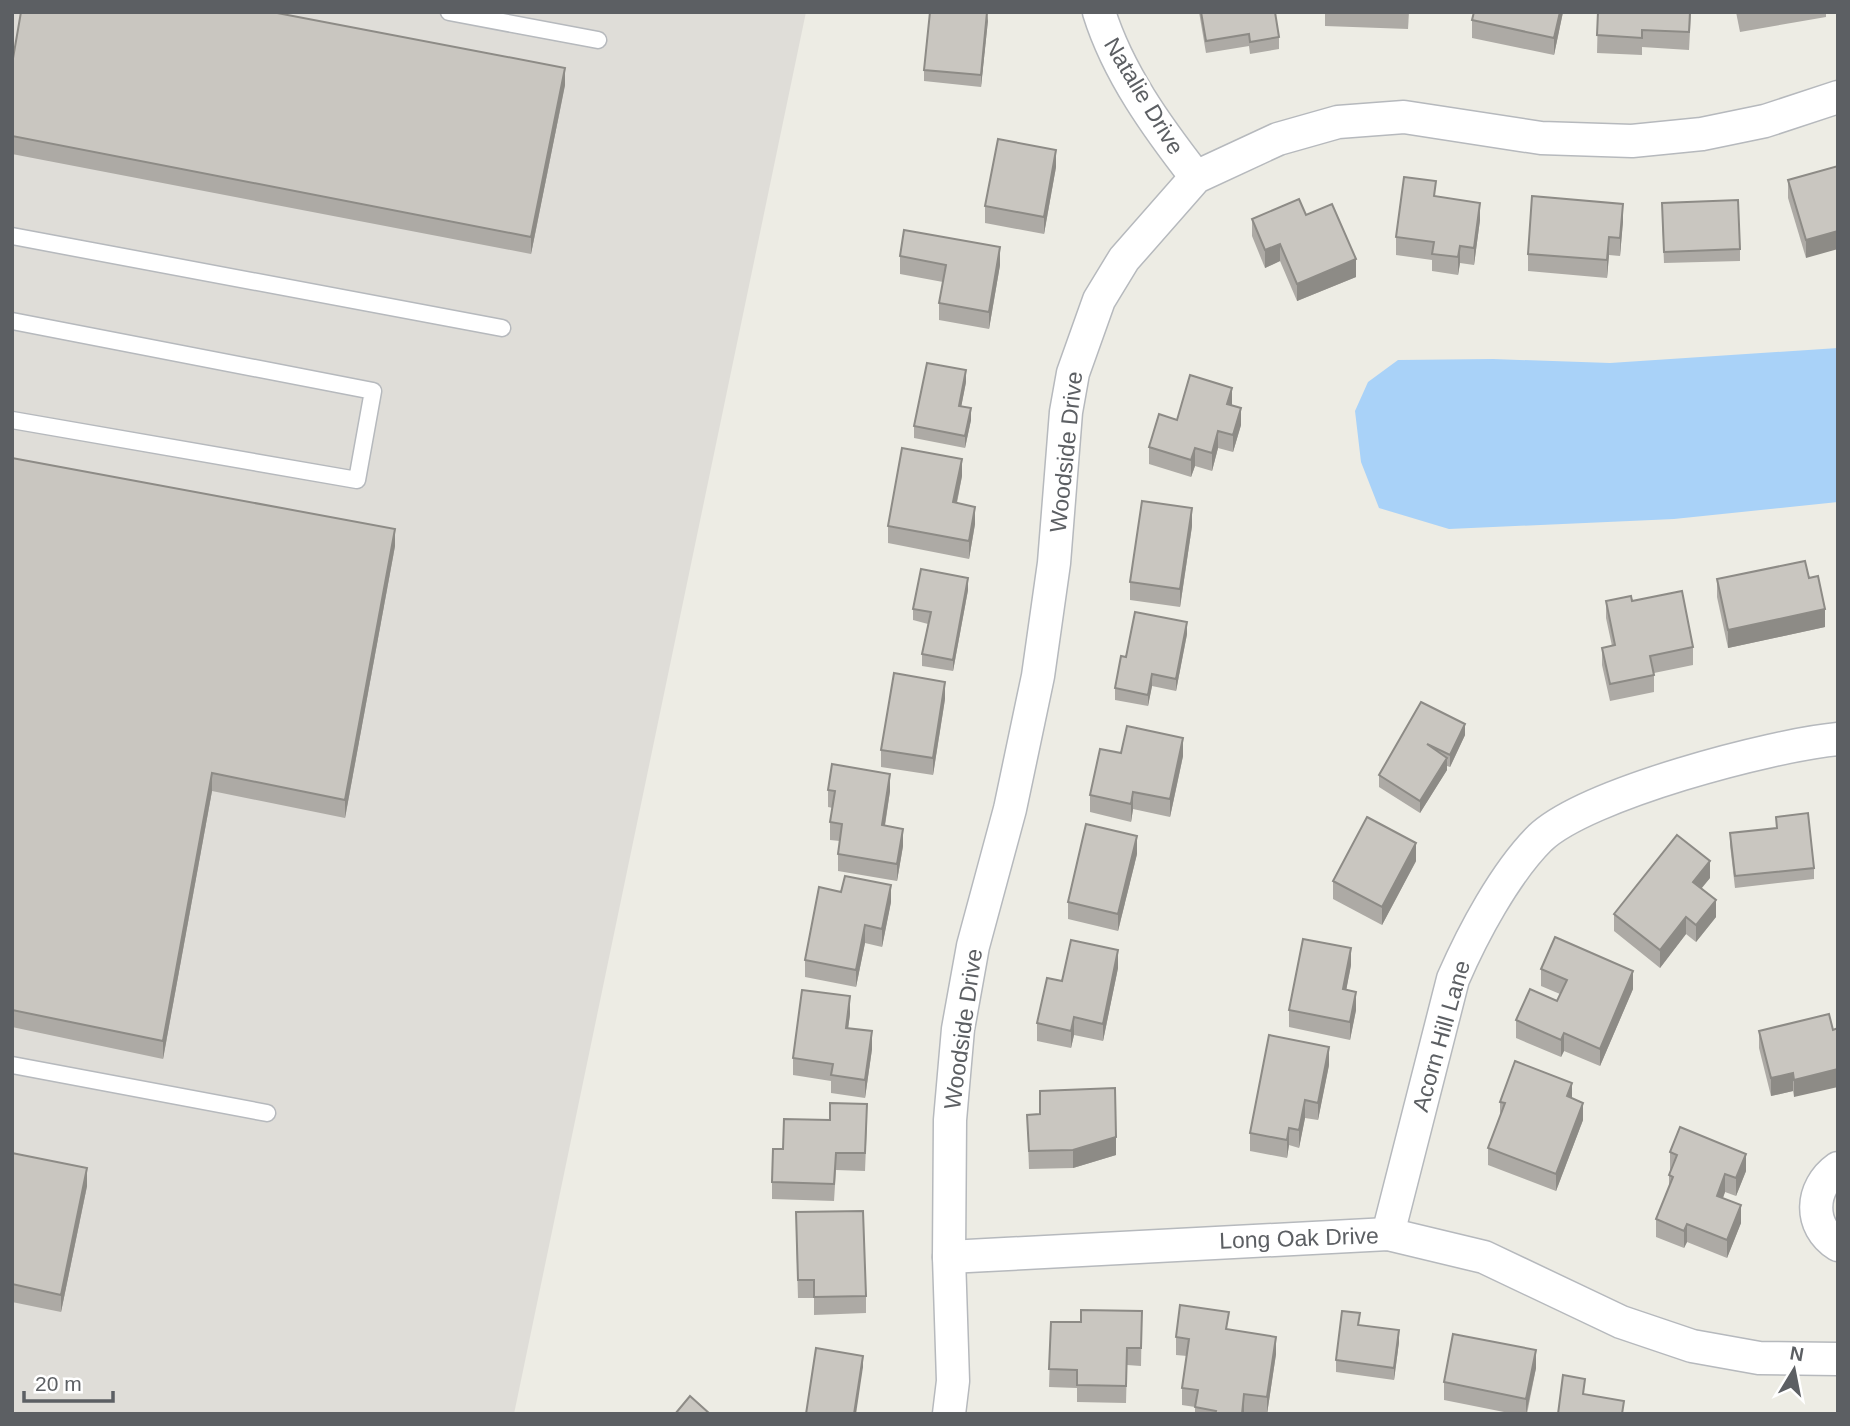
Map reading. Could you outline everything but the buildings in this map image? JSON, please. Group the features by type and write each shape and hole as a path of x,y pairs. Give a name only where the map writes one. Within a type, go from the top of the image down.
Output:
{"street":[{"name":"Natalie Drive","path":"1099,12 1108,41 1158,128 1196,177"},
{"name":"Woodside Drive","path":"949,1414 953,1381 949,1257 950,1120 958,1029 973,946 1010,809 1038,676 1054,563 1066,412 1073,373 1099,300 1124,259 1196,177 1305,130 1373,117 1430,119 1541,138 1632,141 1702,134 1765,121 1838,97"},
{"name":"Acorn Hill Lane","path":"1388,1234 1453,979 1467,947 1495,901 1542,837 1590,808 1642,788 1696,771 1838,739"},
{"path":"1838,1168 1823,1181 1816,1197 1816,1215 1822,1231 1838,1245"},
{"name":"Long Oak Drive","path":"949,1257 1388,1234 1484,1257 1620,1322 1692,1346 1759,1358 1838,1359"}],"lane":[{"path":"449,12 598,40"},
{"path":"12,236 502,328"},
{"path":"12,321 373,390 357,480 12,420"},
{"path":"12,1065 267,1113"}],"shaded area":[{"path":"12,12 806,12 514,1414 12,1414"}],"water":[{"path":"1838,348 1838,502 1674,519 1449,529 1379,508 1361,462 1355,411 1368,382 1398,360 1493,359 1610,363"}]}
